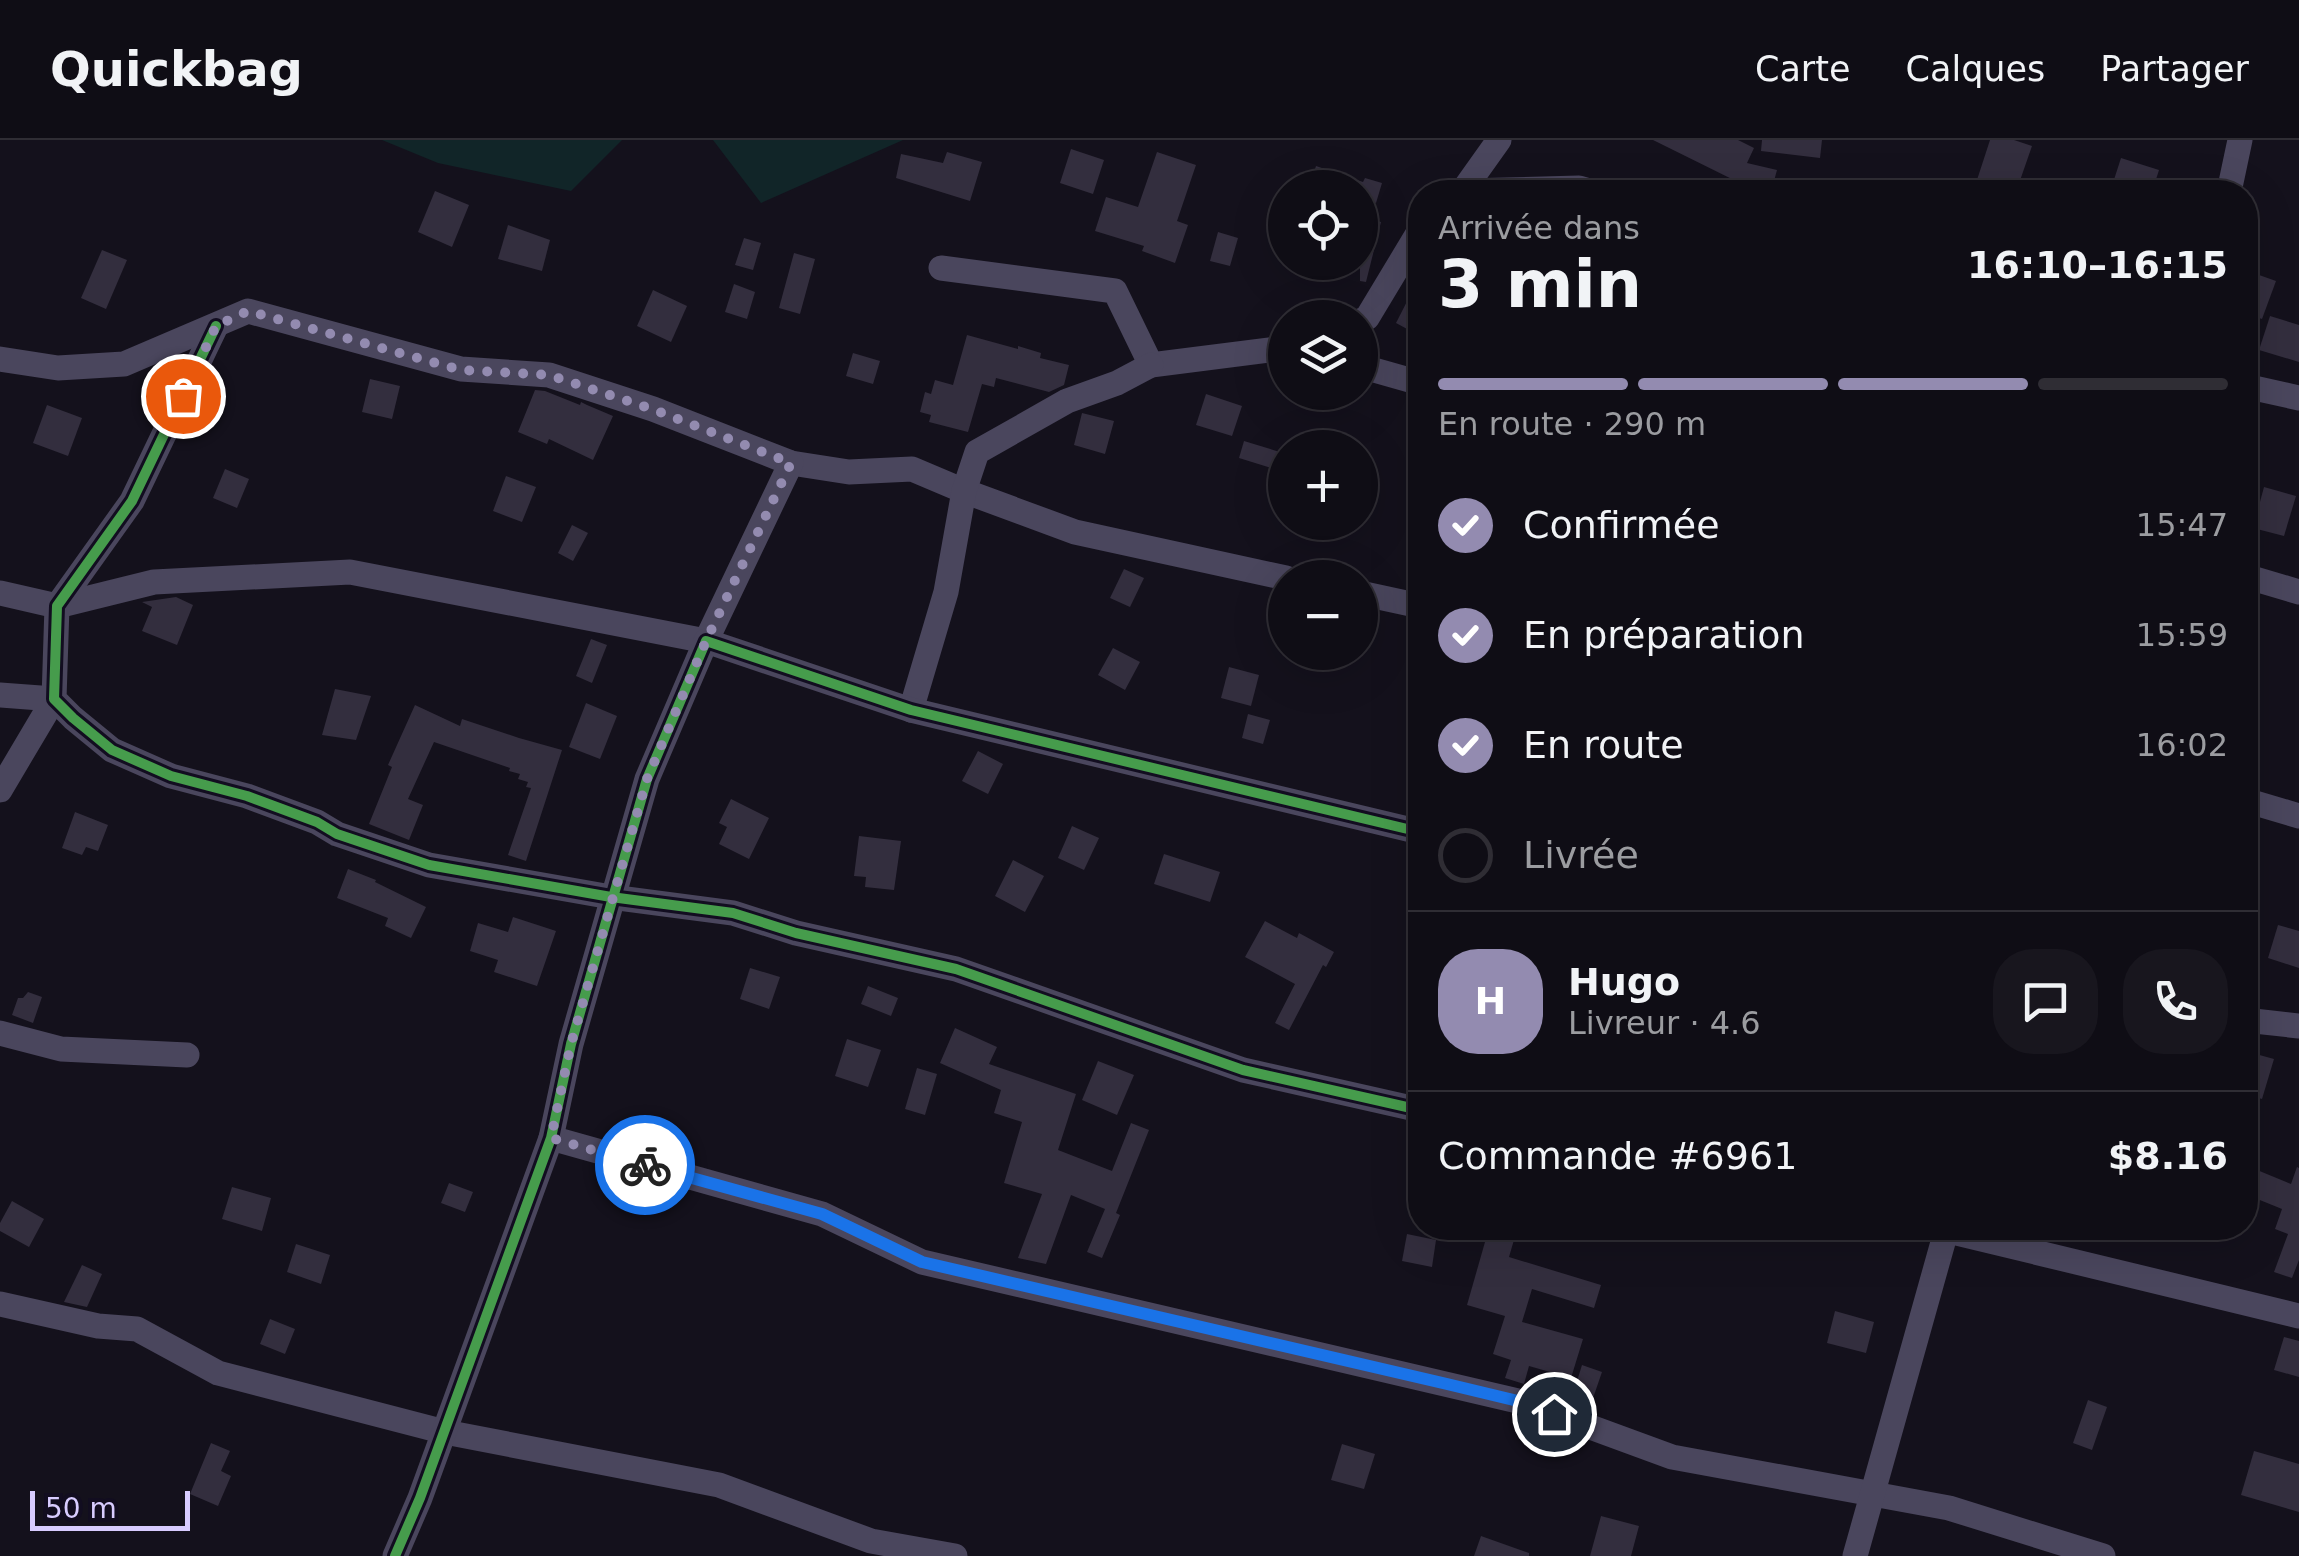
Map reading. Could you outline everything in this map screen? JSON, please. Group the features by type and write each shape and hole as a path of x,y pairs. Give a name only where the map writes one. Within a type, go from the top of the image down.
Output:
{"street":[{"path":"1471,180 1498,140"},
{"path":"2232,180 2240,140"},
{"path":"1378,300 1408,250"},
{"path":"941,268 1115,291 1151,364"},
{"path":"0,359 58,368 124,364 248,311 461,370 549,375 652,409 791,463 849,472 912,469 1075,532 1268,574"},
{"path":"0,790 54,699 57,606 132,501 216,326"},
{"path":"912,710 946,592 964,491 977,452 1067,401 1151,364 1268,350"},
{"path":"1378,371 1408,380"},
{"path":"2258,389 2299,398"},
{"path":"395,1556 445,1432 551,1138 571,1044 647,779 706,641 791,463"},
{"path":"0,592 57,606 154,582 350,572 706,641 912,710 1408,829"},
{"path":"2258,580 2299,592"},
{"path":"1378,598 1408,604"},
{"path":"0,694 54,699 112,750 171,776 247,796 317,822 337,834 428,865 732,914 796,933 956,969 1243,1070 1408,1107"},
{"path":"2258,804 2299,816"},
{"path":"2258,1021 2299,1026"},
{"path":"0,1033 61,1049 188,1055"},
{"path":"551,1138 822,1214 922,1262 1522,1402 1672,1456 1949,1508 2103,1556"},
{"path":"1855,1556 1940,1240"},
{"path":"1992,1240 2299,1316"},
{"path":"0,1304 98,1326 136,1329 218,1373 445,1432 719,1485 870,1541 955,1556"}],"green space":[{"path":"382,140 622,140 571,191 438,163"},
{"path":"713,140 903,140 761,203"}],"building":[{"path":"1653,140 1738,140 1754,148 1747,163 1777,170 1774,180 1734,180"},
{"path":"1762,140 1822,140 1820,158 1761,151"},
{"path":"1990,140 2014,140 2032,146 2020,180 1977,180"},
{"path":"1071,149 1104,160 1093,194 1060,183"},
{"path":"947,152 982,162 970,201 896,178 901,154 943,163"},
{"path":"1157,152 1196,165 1177,221 1188,225 1175,263 1142,251 1144,246 1095,231 1106,197 1138,207"},
{"path":"2121,158 2159,170 2156,180 2114,180"},
{"path":"435,191 469,205 452,247 418,232"},
{"path":"508,225 550,240 542,271 498,259"},
{"path":"1218,232 1238,238 1230,266 1210,261"},
{"path":"744,238 761,243 753,270 735,265"},
{"path":"102,250 127,260 106,309 81,298"},
{"path":"794,253 815,259 800,314 779,308"},
{"path":"2258,275 2276,281 2262,319 2258,318"},
{"path":"734,284 755,292 747,319 725,312"},
{"path":"653,290 687,306 671,342 637,326"},
{"path":"1408,300 1408,330 1396,323"},
{"path":"2270,316 2299,325 2299,362 2259,350"},
{"path":"967,335 1018,346 1041,353 1040,358 1069,365 1064,385 1049,392 996,378 994,387 982,384 968,432 929,422 931,415 920,412 925,392 931,394 935,380 953,385"},
{"path":"853,353 880,361 873,384 846,376"},
{"path":"370,379 400,386 392,419 362,412"},
{"path":"535,390 580,405 581,402 613,416 593,460 549,439 547,444 518,432"},
{"path":"1206,394 1242,406 1232,436 1196,425"},
{"path":"47,405 82,418 68,456 33,443"},
{"path":"1082,413 1114,421 1105,454 1074,445"},
{"path":"1244,441 1268,448 1268,467 1239,458"},
{"path":"225,469 249,479 237,508 213,498"},
{"path":"506,476 536,487 522,522 493,511"},
{"path":"2264,487 2296,496 2284,536 2258,529"},
{"path":"572,525 588,533 573,561 558,553"},
{"path":"1124,569 1144,578 1130,607 1110,598"},
{"path":"176,597 193,605 177,645 142,631 152,607 142,602"},
{"path":"591,639 607,645 592,683 576,676"},
{"path":"1113,648 1140,662 1125,690 1098,675"},
{"path":"1229,667 1259,675 1251,706 1221,698"},
{"path":"335,689 371,696 356,740 322,735"},
{"path":"586,703 617,716 600,759 569,747"},
{"path":"415,705 460,726 462,719 562,750 526,861 508,855 531,788 526,787 528,782 518,779 520,774 509,771 510,768 434,742 408,799 423,805 409,840 369,824 392,767 388,765"},
{"path":"1248,714 1270,720 1263,744 1242,738"},
{"path":"978,751 1003,764 988,794 962,781"},
{"path":"731,799 769,818 749,859 719,844 727,827 719,823"},
{"path":"75,812 108,825 98,851 86,847 82,855 62,848"},
{"path":"1072,826 1099,838 1084,870 1058,858"},
{"path":"859,836 901,841 894,890 865,887 866,877 854,876"},
{"path":"1164,854 1220,872 1210,902 1154,884"},
{"path":"1013,860 1044,876 1025,912 995,896"},
{"path":"348,869 426,907 411,938 385,926 388,918 337,898"},
{"path":"513,917 556,931 537,986 494,972 498,960 470,951 478,923 508,932"},
{"path":"1265,921 1334,952 1326,967 1323,965 1289,1030 1275,1023 1295,984 1245,957"},
{"path":"2278,925 2299,931 2299,968 2268,958"},
{"path":"750,968 780,977 769,1009 740,999"},
{"path":"868,986 898,998 891,1016 861,1004"},
{"path":"28,992 42,997 33,1023 12,1015 18,998"},
{"path":"955,1028 997,1047 989,1064 1076,1094 1058,1150 1112,1171 1131,1123 1149,1130 1102,1258 1087,1252 1105,1209 1071,1195 1046,1264 1018,1258 1042,1194 1004,1183 1022,1122 994,1113 1001,1090 940,1063"},
{"path":"847,1039 881,1050 868,1087 835,1076"},
{"path":"2258,1055 2274,1059 2262,1099 2258,1098"},
{"path":"1098,1061 1134,1075 1117,1115 1082,1100"},
{"path":"917,1068 937,1074 925,1115 905,1109"},
{"path":"2299,1168 2299,1260 2292,1278 2274,1272 2288,1234 2275,1229 2282,1209 2258,1199 2258,1170 2291,1184"},
{"path":"449,1183 473,1192 465,1212 441,1203"},
{"path":"232,1187 271,1198 262,1231 222,1219"},
{"path":"12,1201 44,1219 29,1247 0,1231"},
{"path":"1407,1234 1408,1240 1436,1240 1432,1267 1402,1261"},
{"path":"1486,1240 1514,1240 1509,1257 1601,1285 1594,1308 1532,1289 1522,1322 1583,1339 1571,1378 1529,1366 1524,1384 1505,1378 1511,1360 1493,1354 1505,1316 1467,1305"},
{"path":"296,1244 330,1255 321,1284 287,1272"},
{"path":"82,1265 102,1274 87,1307 64,1302"},
{"path":"1835,1311 1874,1322 1866,1353 1827,1343"},
{"path":"270,1319 295,1329 285,1354 260,1344"},
{"path":"2284,1337 2299,1341 2299,1377 2274,1370"},
{"path":"1582,1365 1602,1372 1592,1401 1573,1394"},
{"path":"2088,1400 2107,1407 2092,1450 2073,1443"},
{"path":"211,1443 230,1451 221,1471 231,1476 218,1506 190,1494"},
{"path":"1342,1444 1375,1454 1364,1489 1331,1480"},
{"path":"2254,1451 2299,1464 2299,1512 2241,1495"},
{"path":"1601,1516 1639,1526 1631,1556 1590,1556"},
{"path":"1481,1536 1529,1553 1529,1556 1474,1556"}],"cycle path":[{"path":"216,326 132,501 57,606 54,699 112,750 171,776 247,796 317,822 337,834 429,865 611,897 733,913 796,933 956,969 1243,1070 1408,1107"},
{"path":"395,1556 420,1498 551,1138 571,1044 647,779 706,641 911,710 1408,829"}],"way so far":[{"path":"183,396 216,326 248,311 461,370 549,375 652,409 791,463 706,641 647,779 571,1044 551,1138 645,1165"}],"route":[{"path":"645,1165 822,1214 922,1262 1522,1402 1554,1414"}]}
